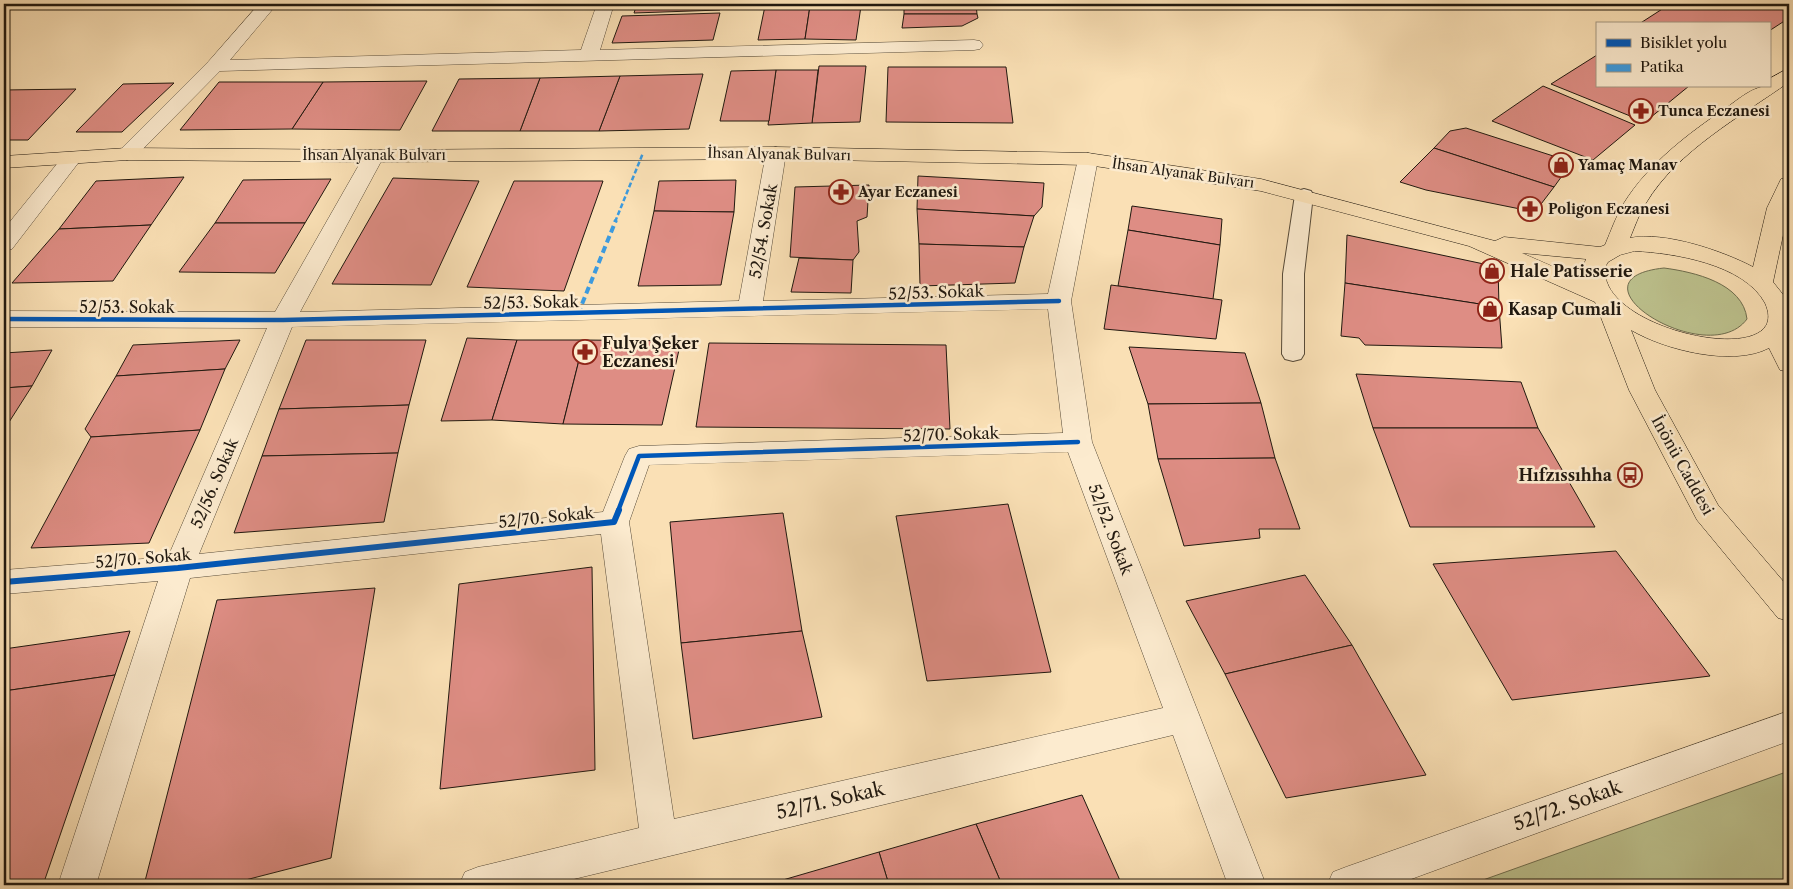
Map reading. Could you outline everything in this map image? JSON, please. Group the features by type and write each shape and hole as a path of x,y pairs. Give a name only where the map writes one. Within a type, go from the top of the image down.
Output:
{"main road":[{"path":"1770,88 1789,74"},
{"path":"1609,252 1638,198 1658,174 1682,151 1770,88"},
{"name":"İhsan Alyanak Bulvarı","path":"72,158 126,154 374,156 776,153 1088,159 1261,184 1477,241"},
{"path":"4,158 72,158"},
{"path":"4,162 72,158"},
{"path":"1761,284 1778,208 1789,184"},
{"path":"1477,241 1609,252 1635,244 1662,244 1691,249 1721,260 1748,274 1761,284 1768,290 1780,308 1781,324 1771,337 1750,346 1722,348 1688,343 1657,334 1629,319 1605,300 1477,241"},
{"name":"İnönü Caddesi","path":"1609,252 1598,258 1592,271 1595,286 1605,300 1642,390 1707,512 1789,609"},
{"path":"1774,333 1789,364"}],"street":[{"path":"126,154 215,66 268,4"},
{"path":"590,55 606,4"},
{"path":"215,66 974,46"},
{"name":"52/54. Sokak","path":"750,310 776,153"},
{"name":"52/56. Sokak","path":"77,885 178,568 283,320 374,156"},
{"path":"4,244 72,158"},
{"name":"52/52. Sokak","path":"1088,159 1059,301 1078,442 1247,885"},
{"name":"52/53. Sokak","path":"4,319 283,320 1059,301"},
{"name":"52/70. Sokak","path":"4,582 178,568 614,522 639,456 1078,442"},
{"path":"614,522 659,840"},
{"name":"52/71. Sokak","path":"478,885 659,840 1182,718"},
{"name":"52/72. Sokak","path":"1346,885 1789,726"}],"lane":[{"path":"1293,354 1294,261 1304,195"}],"green space":[{"path":"1664,268 1702,276 1727,288 1737,296 1744,307 1747,319 1728,332 1703,335 1676,329 1652,318 1634,303 1628,288 1636,276"},
{"path":"1789,771 1789,885 1469,885"}],"building":[{"path":"637,4 722,4 720,10 634,13"},
{"path":"904,4 976,4 977,14 904,14"},
{"path":"1670,4 1789,4 1789,18 1770,30 1770,22 1642,22"},
{"path":"765,6 810,6 805,39 758,40"},
{"path":"810,6 861,6 856,40 805,39"},
{"path":"720,13 713,40 612,43 622,16"},
{"path":"904,14 977,14 978,18 962,26 902,28"},
{"path":"1596,56 1596,88 1687,88 1645,122 1551,84"},
{"path":"819,66 866,66 860,122 812,123"},
{"path":"888,67 1006,67 1013,123 886,122"},
{"path":"776,70 818,70 812,123 768,125"},
{"path":"776,70 769,121 720,121 731,71"},
{"path":"703,74 689,129 599,131 620,76"},
{"path":"620,76 599,131 520,131 540,78"},
{"path":"540,78 520,131 432,131 459,79"},
{"path":"427,81 400,130 292,129 323,82"},
{"path":"219,82 323,82 292,129 180,130"},
{"path":"174,83 122,132 76,132 123,84"},
{"path":"1543,86 1635,125 1593,160 1492,121"},
{"path":"76,89 28,140 4,140 4,90"},
{"path":"1466,128 1572,162 1554,187 1434,148 1450,131"},
{"path":"1434,148 1554,187 1535,212 1426,190 1400,182"},
{"path":"918,176 1044,183 1042,207 1034,216 917,209"},
{"path":"184,177 151,225 59,229 96,181"},
{"path":"393,178 479,181 431,285 332,284"},
{"path":"331,179 305,223 215,223 243,180"},
{"path":"736,180 734,212 654,211 659,181"},
{"path":"514,181 603,181 564,291 467,287"},
{"path":"869,185 867,217 857,221 859,252 853,260 790,257 795,187"},
{"path":"1132,206 1222,219 1220,245 1128,230"},
{"path":"917,209 1034,216 1024,247 919,244"},
{"path":"654,211 734,212 721,285 638,286"},
{"path":"215,223 305,223 275,273 179,272"},
{"path":"151,225 113,281 12,283 59,229"},
{"path":"1128,230 1220,245 1213,299 1118,286"},
{"path":"1347,235 1498,267 1499,307 1345,283"},
{"path":"919,244 1024,247 1015,283 920,286"},
{"path":"799,258 853,260 851,293 791,292"},
{"path":"1345,283 1499,307 1502,348 1365,345 1359,338 1341,336"},
{"path":"1111,285 1222,300 1216,339 1104,329"},
{"path":"467,338 517,340 492,420 441,421"},
{"path":"240,340 225,369 116,376 133,345"},
{"path":"306,340 426,340 409,405 279,409"},
{"path":"517,340 584,340 563,424 492,420"},
{"path":"584,340 681,341 662,425 563,424"},
{"path":"709,343 946,345 950,429 696,427"},
{"path":"1129,347 1245,353 1261,403 1148,404"},
{"path":"52,350 32,386 4,388 4,353"},
{"path":"225,369 200,430 91,437 85,429 116,376"},
{"path":"1356,374 1521,382 1538,428 1373,428"},
{"path":"32,386 4,430 4,388"},
{"path":"1261,403 1275,458 1158,459 1148,404"},
{"path":"409,405 398,453 262,456 279,409"},
{"path":"1373,428 1538,428 1595,527 1410,527"},
{"path":"200,430 149,543 31,548 91,437"},
{"path":"398,453 384,522 234,533 262,456"},
{"path":"1275,458 1300,529 1259,529 1260,538 1184,546 1158,459"},
{"path":"1008,504 1051,672 927,681 896,516"},
{"path":"783,513 802,631 681,643 670,522"},
{"path":"1616,551 1710,676 1512,700 1433,564"},
{"path":"592,567 595,770 440,789 459,584"},
{"path":"1305,575 1352,645 1225,674 1186,601"},
{"path":"375,588 331,858 226,885 144,885 217,600"},
{"path":"130,631 115,675 4,691 4,649"},
{"path":"802,631 822,717 693,739 681,643"},
{"path":"1352,645 1426,775 1286,798 1225,674"},
{"path":"115,675 43,885 4,885 4,691"},
{"path":"1082,795 1122,885 1002,885 976,824"},
{"path":"976,824 1002,885 889,885 879,852"},
{"path":"879,852 889,885 776,885 776,882"}],"marked path":[{"path":"578,314 643,153"}],"cycle path":[{"path":"4,319 283,320 1059,301"},
{"path":"4,582 178,568 614,522 639,456 1078,442"}],"place":[{"name":"Tunca Eczanesi","path":"1641,111"},
{"name":"Yamaç Manav","path":"1561,165"},
{"name":"Ayar Eczanesi","path":"841,192"},
{"name":"Poligon Eczanesi","path":"1530,209"},
{"name":"Hale Patisserie","path":"1492,271"},
{"name":"Kasap Cumali","path":"1490,309"},
{"name":"Fulya Şeker Eczanesi","path":"585,352"},
{"name":"Hıfzıssıhha","path":"1630,475"}]}
